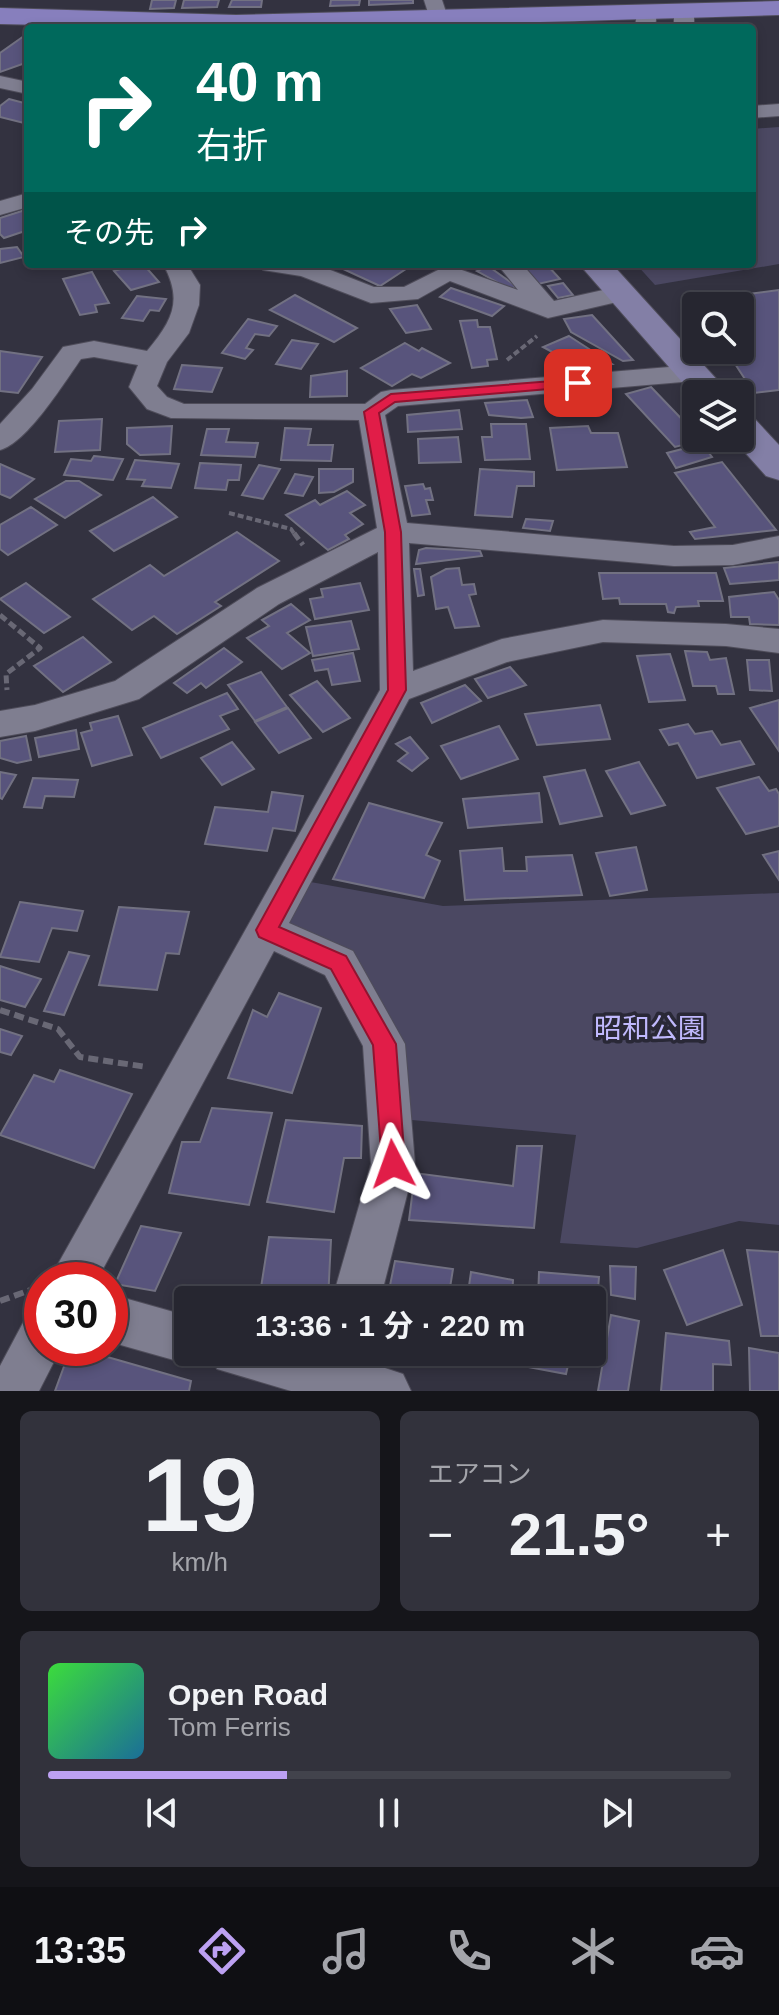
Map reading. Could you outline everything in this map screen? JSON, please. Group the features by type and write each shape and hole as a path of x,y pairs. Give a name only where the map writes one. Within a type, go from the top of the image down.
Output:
{"main road":[{"path":"272,24 437,15 684,20 779,8"},
{"path":"0,16 188,24"}],"street":[{"path":"0,82 24,87"},
{"path":"756,112 779,110"},
{"path":"0,208 24,201"},
{"path":"177,268 187,285 186,305 176,333 154,360 143,387 157,403 181,412 371,412 391,398 462,392 682,385"},
{"path":"298,268 371,295 409,294 448,272 548,310 621,294"},
{"path":"512,268 548,310"},
{"path":"598,268 699,380"},
{"path":"0,441 42,395 72,353 94,349 154,360"},
{"path":"82,1262 397,690 393,532 371,412"},
{"path":"754,440 779,468"},
{"path":"4,723 35,718 127,690 268,596 393,532 674,556 733,555 779,546"},
{"path":"397,690 502,651 603,631 726,635 779,641"},
{"path":"266,930 339,963 384,1044 393,1164 360,1286"},
{"path":"128,1323 174,1336"},
{"path":"13,1391 26,1366"},
{"path":"338,1366 386,1391"}],"path":[{"path":"462,392 539,334 548,310"},
{"path":"229,513 291,529 321,568"},
{"path":"0,615 40,648 6,674 4,723"},
{"path":"0,1010 58,1029 80,1057 187,1073"},
{"path":"0,1301 24,1293"}],"green space":[{"path":"779,127 779,264 756,268 756,129"},
{"path":"640,268 755,268 655,285"},
{"name":"昭和公園","path":"294,879 443,906 779,893 779,1225 739,1221 637,1248 560,1243 576,1135 390,1118 339,963 266,930"}],"building":[{"path":"152,0 176,0 174,8 150,9"},
{"path":"184,0 219,0 217,7 182,8"},
{"path":"232,0 262,0 261,7 229,7"},
{"path":"331,0 360,0 359,5 330,6"},
{"path":"369,0 413,0 413,3 369,5"},
{"path":"24,36 24,63 0,72 0,53"},
{"path":"9,99 24,103 24,123 0,117 0,106"},
{"path":"22,211 24,231 4,238 0,234 0,218"},
{"path":"17,247 24,257 0,263 0,249"},
{"path":"147,268 159,282 131,290 114,271"},
{"path":"344,268 407,268 380,286"},
{"path":"491,268 516,286 511,290 477,271"},
{"path":"550,268 560,279 538,284 525,269"},
{"path":"92,272 109,303 95,305 97,312 80,315 63,279"},
{"path":"563,283 573,295 558,298 548,286"},
{"path":"451,288 504,306 492,316 440,297"},
{"path":"779,290 779,390 754,393 754,380 746,380 735,364 754,364 754,293"},
{"path":"295,295 357,328 334,342 270,310"},
{"path":"137,296 166,299 159,311 150,310 143,321 122,318"},
{"path":"417,305 431,329 406,333 390,309"},
{"path":"592,315 633,360 623,361 571,332 564,319"},
{"path":"248,319 277,326 269,336 255,334 246,348 253,350 245,359 222,353"},
{"path":"477,320 478,327 490,327 497,359 487,360 488,366 472,368 460,321"},
{"path":"569,336 612,364 580,367 543,347"},
{"path":"292,340 318,344 301,369 276,364"},
{"path":"405,343 450,363 421,378 412,374 392,386 361,368"},
{"path":"0,351 42,357 18,393 0,391"},
{"path":"182,365 222,368 212,392 174,389"},
{"path":"347,371 347,396 310,397 311,376"},
{"path":"651,387 682,419 682,445 675,447 626,394"},
{"path":"527,400 533,417 489,415 485,403"},
{"path":"459,410 462,429 408,432 407,415"},
{"path":"102,419 100,450 55,452 59,421"},
{"path":"491,424 526,424 530,459 485,460 482,437 492,437"},
{"path":"172,426 170,454 140,455 127,444 127,428"},
{"path":"588,426 591,433 618,433 627,467 557,470 550,428"},
{"path":"285,428 311,429 308,445 333,445 331,461 281,460"},
{"path":"207,429 229,429 226,442 258,443 255,457 201,455"},
{"path":"458,437 461,462 419,463 418,439"},
{"path":"682,449 682,452 708,452 712,457 676,468 667,453"},
{"path":"94,456 123,459 113,480 64,475 71,459 91,461"},
{"path":"135,460 179,464 171,488 142,486 145,480 127,479"},
{"path":"722,462 776,530 695,539 690,532 715,527 675,473"},
{"path":"200,463 241,465 239,480 228,480 226,490 195,488"},
{"path":"0,464 34,479 10,498 0,494"},
{"path":"259,465 280,469 263,499 242,495"},
{"path":"319,469 353,469 353,482 334,492 319,493"},
{"path":"480,469 534,472 534,486 517,486 512,517 475,515"},
{"path":"295,474 313,477 303,496 285,493"},
{"path":"66,481 79,481 101,495 65,518 35,499"},
{"path":"423,484 425,489 430,488 433,500 426,500 430,514 412,516 405,486"},
{"path":"347,491 365,505 350,513 363,524 345,535 349,539 328,550 286,515 315,500 320,505"},
{"path":"153,497 177,517 114,551 90,531"},
{"path":"31,507 57,525 8,555 0,549 0,525"},
{"path":"526,519 553,521 550,531 523,528"},
{"path":"237,532 279,561 215,602 221,606 177,634 154,616 132,630 93,599 150,565 164,576"},
{"path":"419,550 480,551 482,556 416,564"},
{"path":"779,562 779,580 730,584 724,568"},
{"path":"459,568 462,585 474,584 476,594 469,595 479,626 455,628 448,607 436,609 431,577 446,569"},
{"path":"414,569 420,569 424,595 418,596"},
{"path":"599,573 716,573 723,601 698,601 699,606 676,607 674,613 668,612 666,604 620,604 619,598 603,599"},
{"path":"26,583 70,617 44,633 0,599"},
{"path":"360,583 369,610 315,619 310,599 323,597 321,589"},
{"path":"774,592 779,600 779,625 750,624 749,617 731,617 729,597"},
{"path":"291,604 310,620 287,633 310,653 282,669 247,638 269,626 262,620"},
{"path":"351,621 359,649 313,656 306,627"},
{"path":"83,637 111,662 63,692 34,666"},
{"path":"224,648 242,662 206,688 201,683 187,693 174,683"},
{"path":"685,651 707,652 710,660 726,658 734,694 718,694 716,686 693,686"},
{"path":"353,653 360,681 332,685 328,669 315,671 312,660"},
{"path":"670,654 685,700 649,702 637,656"},
{"path":"747,660 769,660 772,691 750,690"},
{"path":"510,667 526,685 488,698 475,679"},
{"path":"261,672 287,707 255,721 228,685"},
{"path":"317,681 350,718 323,732 290,695"},
{"path":"465,685 481,701 432,723 421,703"},
{"path":"227,693 238,709 220,716 229,729 161,758 143,728"},
{"path":"779,700 779,751 750,708"},
{"path":"600,705 610,739 537,745 525,714"},
{"path":"288,708 311,738 279,753 255,722"},
{"path":"118,716 132,755 92,766 81,733 92,730 90,723"},
{"path":"688,724 695,734 712,731 721,745 740,741 754,764 697,778 678,743 669,745 660,730"},
{"path":"499,726 518,759 461,779 441,746"},
{"path":"76,730 79,749 39,757 35,738"},
{"path":"26,736 31,760 17,763 0,758 0,741"},
{"path":"410,737 428,758 412,771 398,761 408,753 396,744"},
{"path":"232,742 254,769 222,785 201,758"},
{"path":"639,762 665,805 631,814 606,771"},
{"path":"585,770 602,816 560,824 544,777"},
{"path":"0,772 16,775 2,799 0,798"},
{"path":"759,777 769,791 776,789 779,794 779,826 746,834 717,788"},
{"path":"33,778 78,780 74,797 45,796 42,808 24,807"},
{"path":"272,792 303,796 295,831 273,828 267,851 205,844 215,807 268,812"},
{"path":"539,793 542,822 468,828 463,799"},
{"path":"369,803 442,823 426,855 440,861 424,898 333,879"},
{"path":"636,847 647,890 610,896 596,853"},
{"path":"502,848 504,871 527,871 526,857 572,855 582,895 465,900 460,851"},
{"path":"779,851 779,880 763,855"},
{"path":"20,902 83,911 77,931 52,928 39,962 0,957"},
{"path":"119,907 189,912 179,954 166,953 157,990 99,985"},
{"path":"69,952 89,956 64,1015 44,1011"},
{"path":"0,966 41,979 25,1007 0,1000"},
{"path":"279,993 321,1008 292,1093 228,1078 253,1010 267,1017"},
{"path":"0,1029 22,1036 11,1055 0,1052"},
{"path":"60,1070 132,1094 94,1168 0,1135 34,1075 54,1082"},
{"path":"212,1108 272,1113 249,1205 169,1193 182,1142 200,1142"},
{"path":"286,1120 362,1126 361,1158 344,1158 334,1212 267,1202"},
{"path":"517,1146 542,1146 534,1228 409,1220 415,1173 513,1186"},
{"path":"141,1226 181,1233 155,1291 128,1286 128,1262 125,1262"},
{"path":"269,1237 331,1240 329,1286 261,1286"},
{"path":"723,1250 742,1305 687,1325 664,1270"},
{"path":"747,1250 779,1252 779,1336 761,1336"},
{"path":"395,1261 453,1269 450,1286 390,1286"},
{"path":"610,1266 636,1267 635,1299 611,1295"},
{"path":"471,1272 513,1280 513,1286 469,1286"},
{"path":"539,1272 599,1277 598,1286 538,1286"},
{"path":"611,1315 639,1321 628,1391 598,1391 602,1366 606,1366"},
{"path":"666,1333 729,1341 731,1365 713,1364 713,1391 661,1391"},
{"path":"749,1348 779,1353 779,1391 750,1391"},
{"path":"128,1363 191,1381 189,1391 55,1391 64,1366 128,1366"},
{"path":"528,1366 568,1366 566,1374"}],"route":[{"path":"393,1164 384,1044 339,963 266,930 397,690 393,532 371,412 391,398 578,383"}]}
